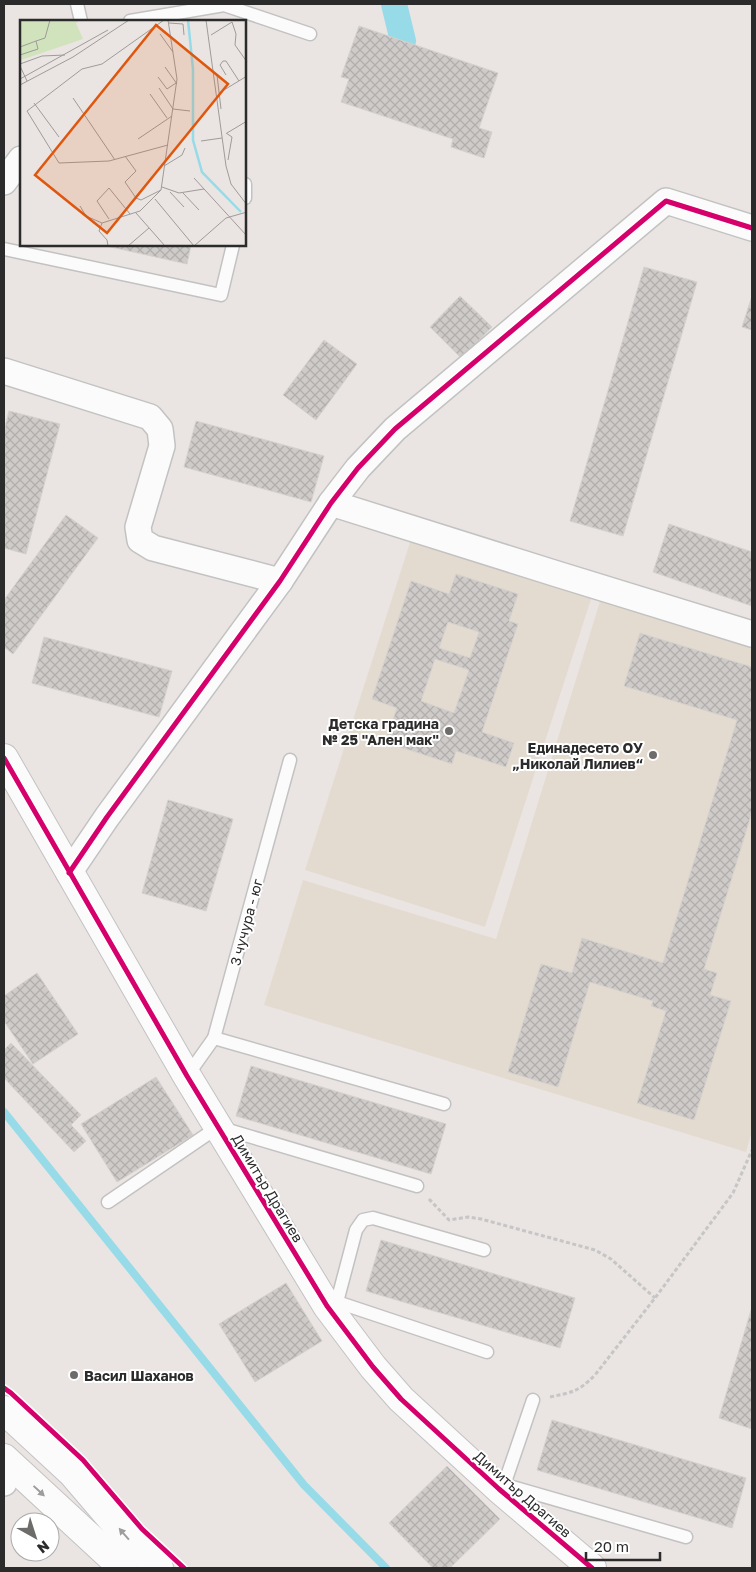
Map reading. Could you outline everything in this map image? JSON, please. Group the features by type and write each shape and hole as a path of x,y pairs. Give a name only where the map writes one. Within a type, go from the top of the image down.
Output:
{"street":[{"path":"4,182 20,160"},
{"path":"69,873 107,817 280,581 331,502 358,468 395,429 666,201 752,228"},
{"path":"4,371 150,417 160,429 162,446 138,527 140,540 153,548 280,581"},
{"path":"331,502 752,634"},
{"name":"Димитър Драгиев","path":"4,758 187,1076 373,1367 401,1399 592,1568"},
{"path":"4,1410 72,1473 132,1543 159,1568"},
{"path":"6,1469 123,1568"}],"lane":[{"path":"77,4 81,20"},
{"path":"136,20 224,5 310,34"},
{"path":"4,249 221,294 233,246"},
{"name":"3 чучура - юг","path":"187,1076 214,1038 290,760"},
{"path":"214,1038 444,1104"},
{"path":"108,1202 218,1127 417,1186"},
{"path":"484,1250 373,1218 363,1220 356,1230 332,1304 487,1352"},
{"path":"533,1400 502,1487 686,1537"}],"path":[{"path":"533,1400 573,1392 584,1386 595,1375 733,1193 752,1150"},
{"path":"417,1186 449,1220 481,1219 595,1250 611,1258 655,1298"}],"shaded area":[{"name":"Детска градина № 25 \"Ален мак\"","path":"412,536 593,593 485,927 305,870"},
{"name":"Единадесето ОУ „Николай Лилиев“","path":"605,585 752,630 752,1131 746,1152 264,1005 303,880 496,939"}],"building":[{"path":"359,26 498,73 479,128 492,132 484,158 451,147 453,139 341,102 349,79 341,77"},
{"path":"106,246 191,246 187,264"},
{"path":"644,267 697,282 623,536 570,521"},
{"path":"460,296 492,327 461,358 430,327"},
{"path":"752,296 752,330 742,327"},
{"path":"324,340 357,364 316,420 283,395"},
{"path":"9,411 60,424 26,554 4,548 4,431"},
{"path":"196,421 324,456 311,502 184,467"},
{"path":"66,515 98,538 13,654 4,647 4,600"},
{"path":"669,524 752,552 752,606 653,572"},
{"path":"456,574 518,594 509,621 518,624 482,732 514,743 506,767 456,751 452,764 385,742 397,708 372,699 411,581 449,594","holes":["448,622 479,632 470,658 439,648","435,659 469,670 454,713 421,701"]},
{"path":"640,633 752,667 752,812 704,969 717,973 710,995 731,1001 694,1120 637,1103 666,1011 651,1006 653,1001 590,982 558,1087 508,1072 541,964 572,973 582,938 663,963 737,720 624,686"},
{"path":"44,637 172,671 159,717 32,683"},
{"path":"168,800 233,819 206,911 142,893"},
{"path":"37,973 78,1034 33,1064 4,1021 4,996"},
{"path":"11,1043 81,1115 71,1125 86,1141 74,1152 4,1078 4,1050"},
{"path":"251,1066 446,1124 431,1174 236,1116"},
{"path":"156,1077 193,1135 117,1182 81,1124"},
{"path":"381,1240 575,1298 560,1348 366,1291"},
{"path":"286,1283 322,1341 255,1382 219,1324"},
{"path":"752,1307 752,1429 719,1418"},
{"path":"552,1420 746,1478 732,1528 537,1470"},
{"path":"447,1466 500,1519 450,1568 433,1568 389,1523"}],"waterway":[{"path":"394,4 403,41"},
{"path":"4,1112 304,1485 386,1568"}],"cycle path":[{"path":"69,873 107,817 280,581 331,503 358,468 395,429 666,201 752,228"},
{"path":"4,758 187,1076 327,1306 373,1367 401,1399 499,1489 592,1568"},
{"path":"4,1388 83,1460 142,1529 184,1568"}],"place":[{"name":"Детска градина № 25 \"Ален мак\"","path":"449,731"},
{"name":"Единадесето ОУ „Николай Лилиев“","path":"653,755"},
{"name":"Васил Шаханов","path":"74,1375"}]}
